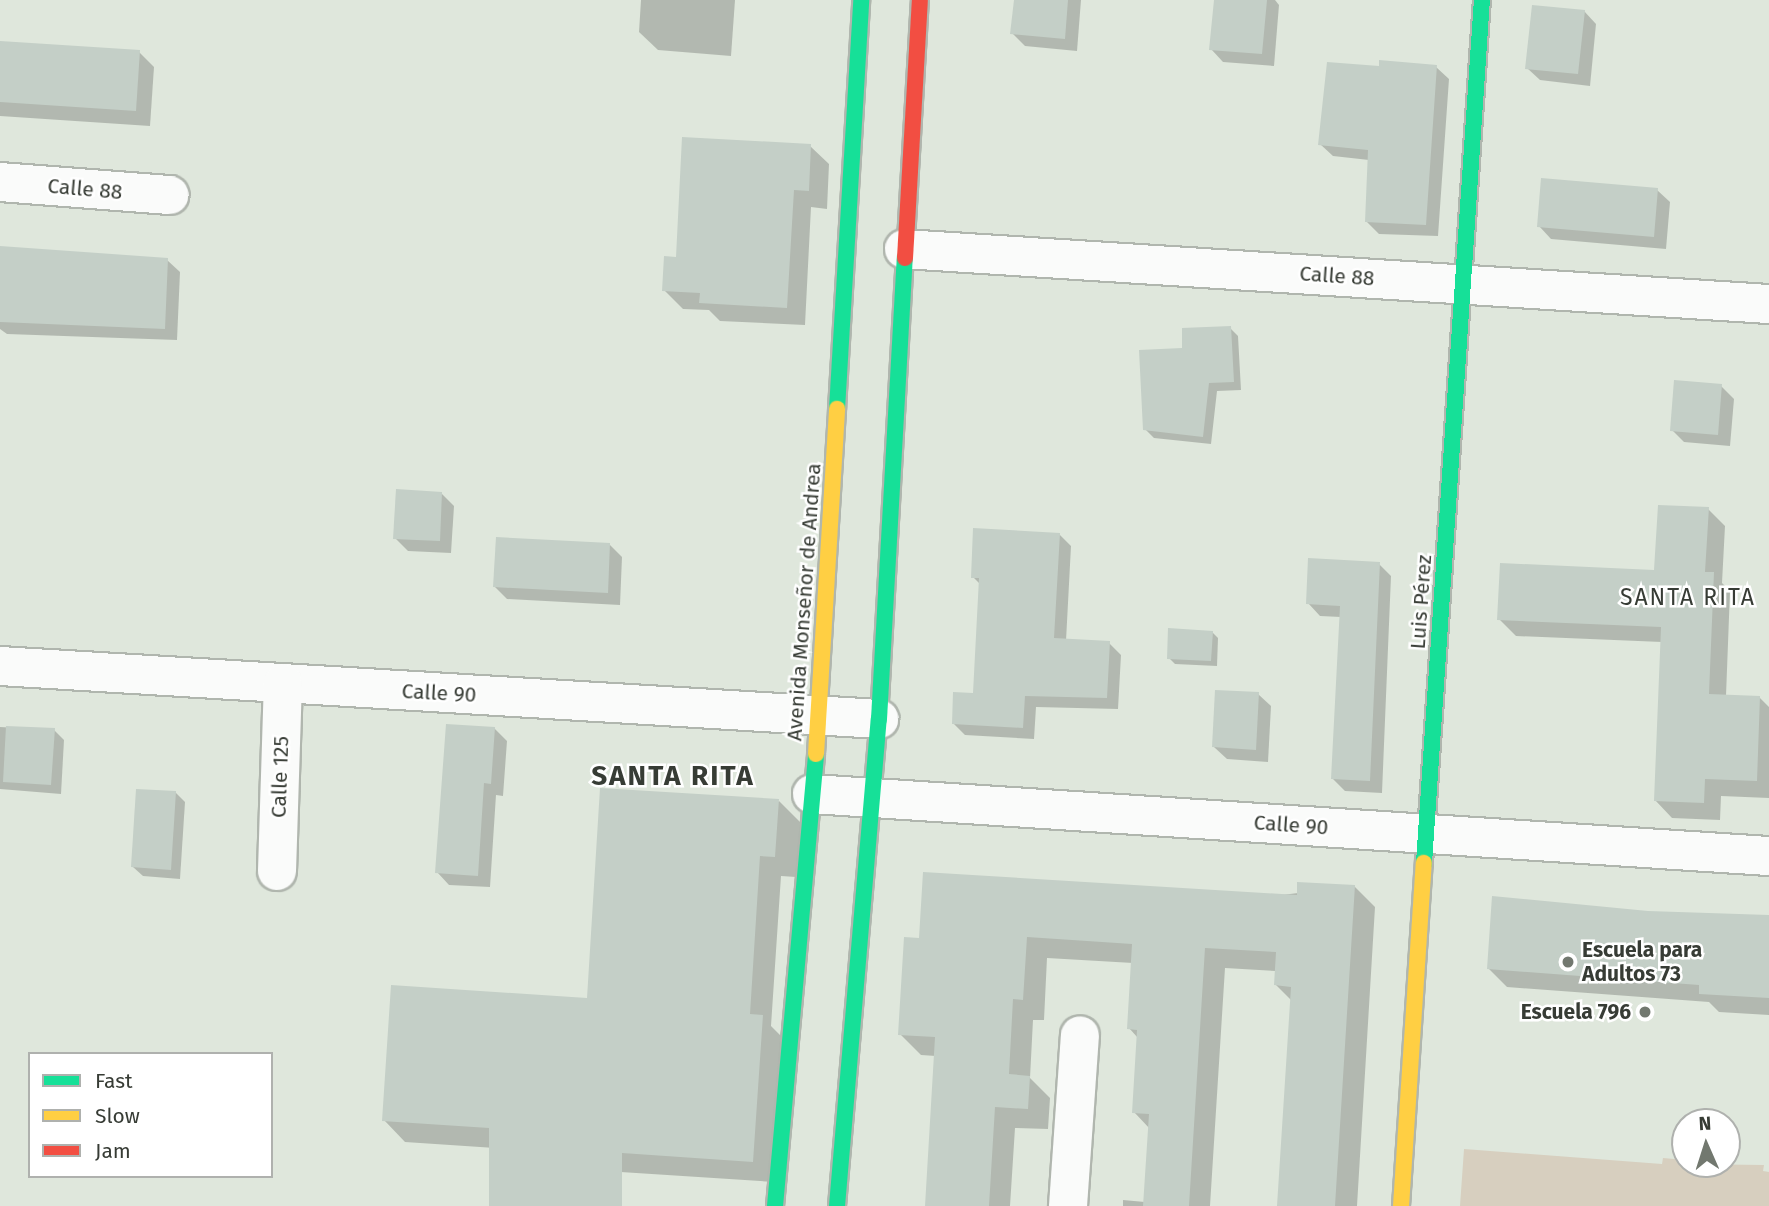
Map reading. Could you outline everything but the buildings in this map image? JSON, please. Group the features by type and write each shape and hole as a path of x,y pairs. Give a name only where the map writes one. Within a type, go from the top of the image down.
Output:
{"main road":[{"name":"Avenida Monseñor de Andrea","path":"775,1206 819,716 861,0"},
{"path":"837,1206 879,719 920,0"},
{"name":"Luis Pérez","path":"1401,1206 1482,0"}],"street":[{"name":"Calle 88","path":"0,182 170,195"},
{"name":"Calle 88","path":"904,248 1769,304"},
{"name":"Calle 90","path":"0,666 879,719"},
{"name":"Calle 125","path":"277,870 283,683"},
{"name":"Calle 90","path":"813,793 1769,856"},
{"path":"1068,1206 1080,1035"}],"shaded area":[{"path":"1464,1149 1662,1164 1663,1158 1671,1159 1671,1178 1741,1178 1741,1165 1764,1165 1763,1171 1769,1172 1769,1206 1460,1206"}],"traffic: fast":[{"path":"837,409 861,0"},
{"path":"1424,863 1482,0"},
{"path":"837,1206 879,719 905,258"},
{"path":"775,1206 816,754"}],"traffic: slow":[{"path":"816,754 837,409"},
{"path":"1401,1206 1424,863"}],"traffic: jam":[{"path":"905,258 920,0"}],"place":[{"name":"Escuela para Adultos 73","path":"1568,962"},
{"name":"Escuela 796","path":"1645,1012"}],"district":[{"name":"SANTA RITA","path":"1688,597"},
{"name":"SANTA RITA","path":"673,776"}]}
